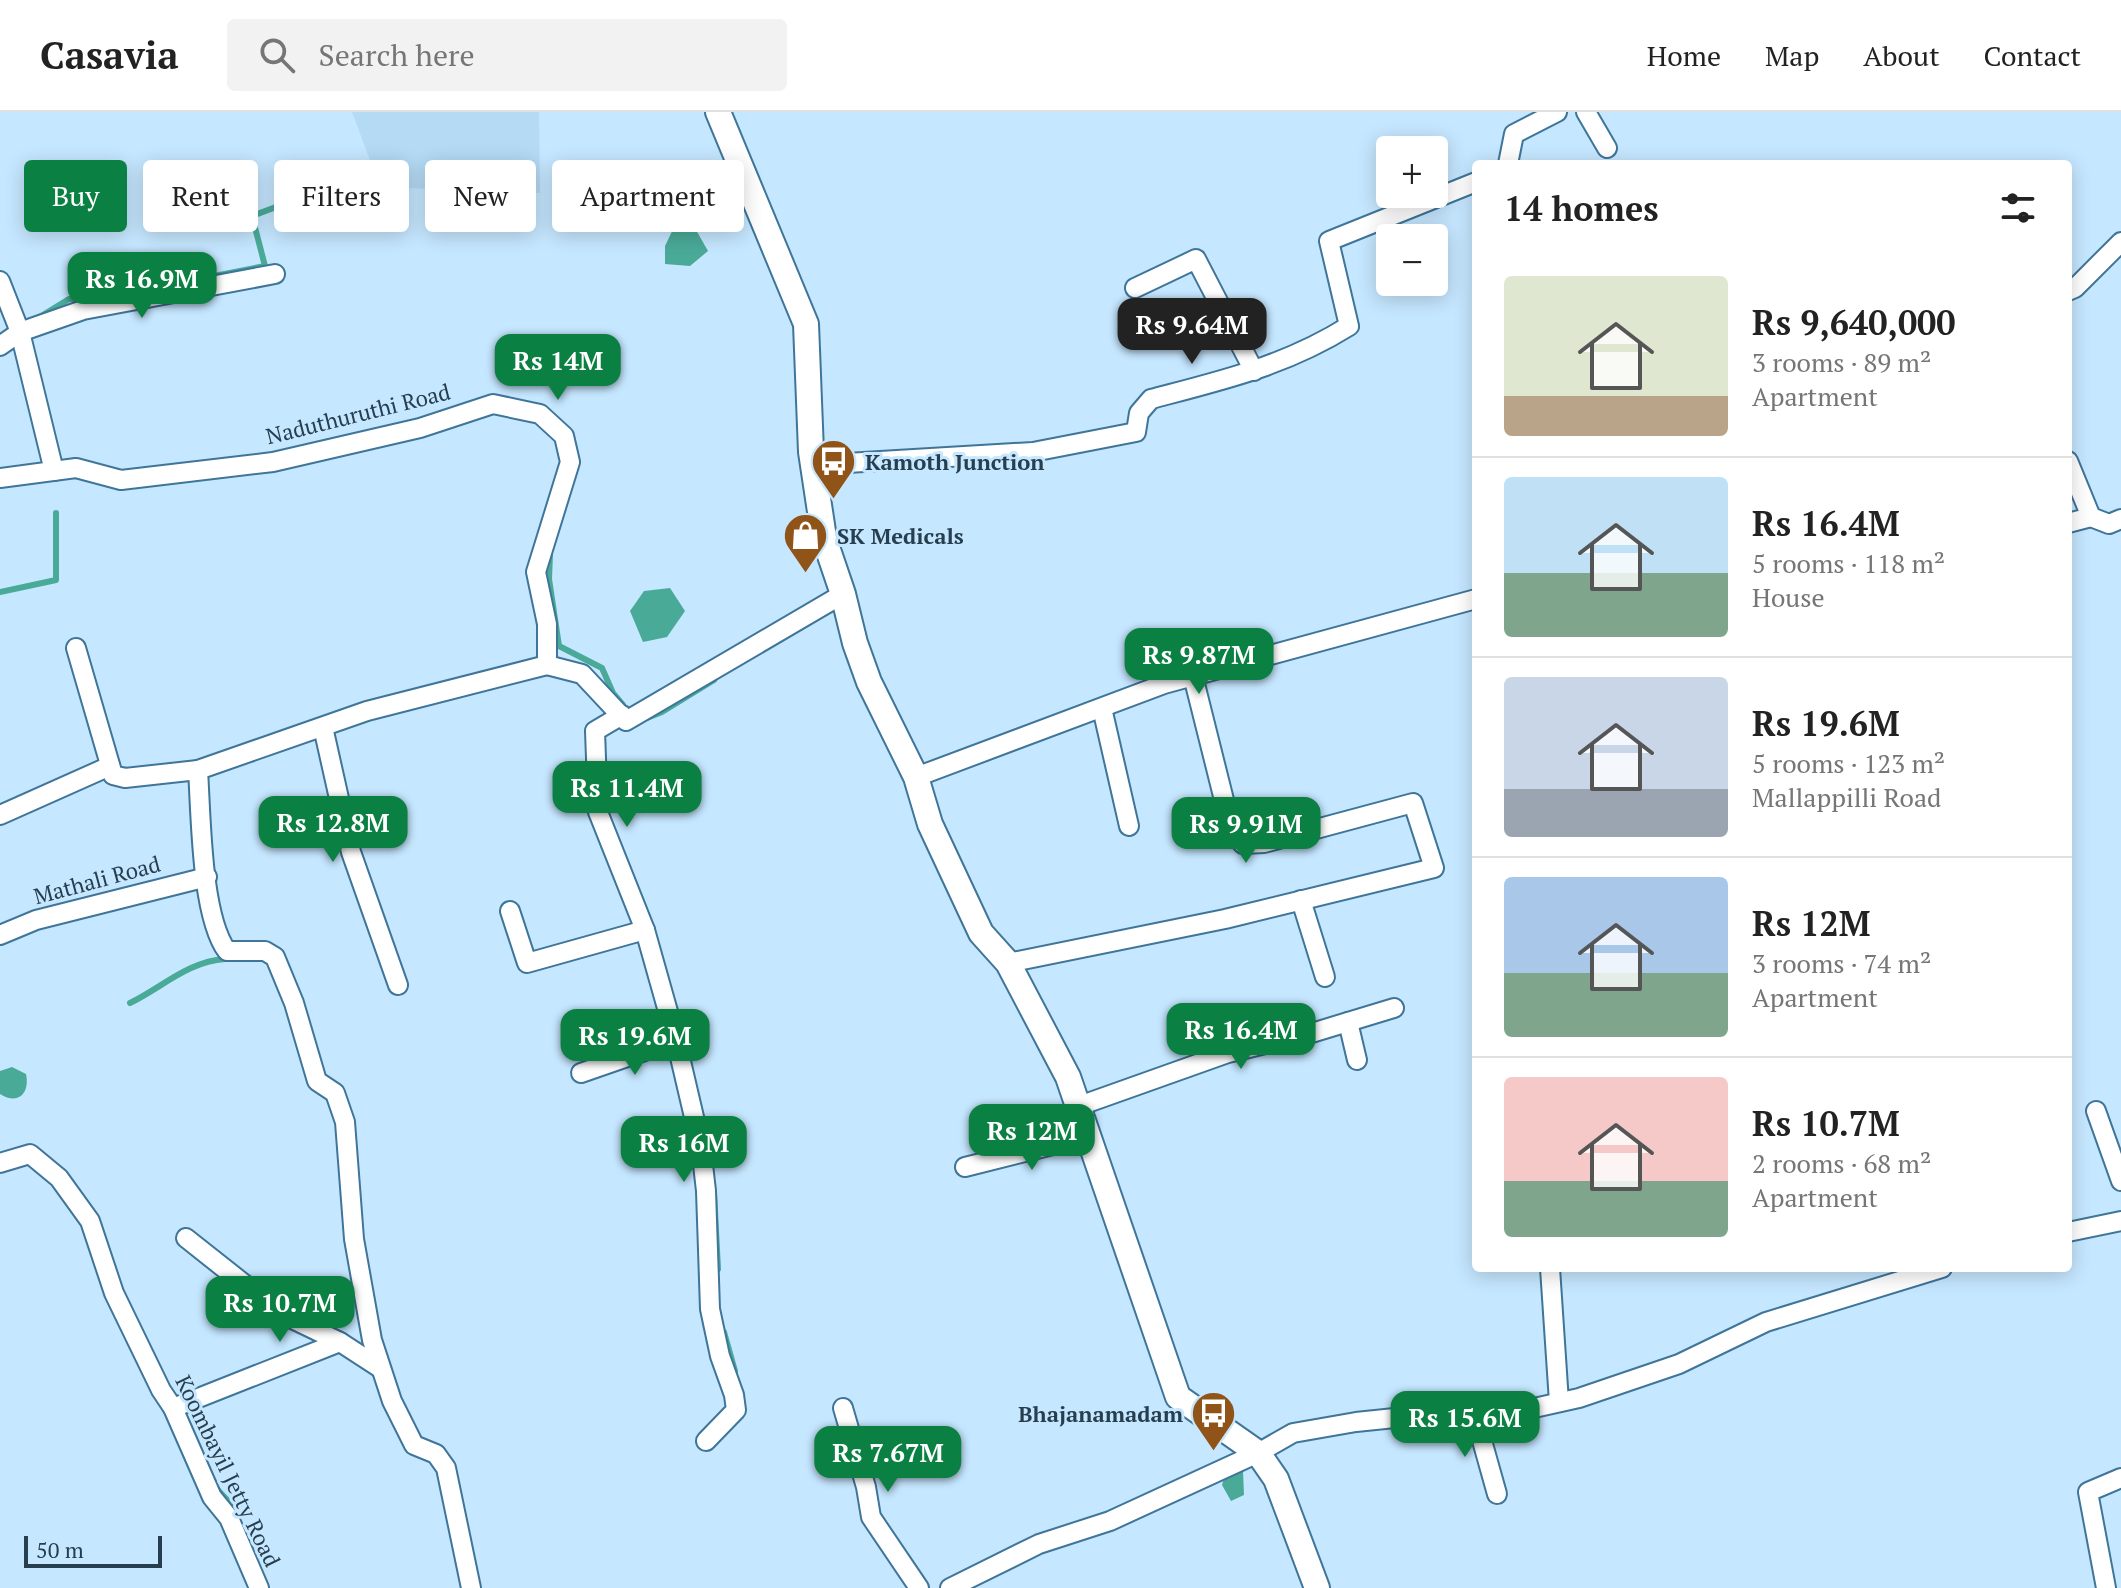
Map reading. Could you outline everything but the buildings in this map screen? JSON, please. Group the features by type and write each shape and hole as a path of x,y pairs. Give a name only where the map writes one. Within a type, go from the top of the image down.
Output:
{"main road":[{"path":"718,112 806,324 813,465 824,538 869,682 916,777 930,824 981,933 1008,963 1068,1077 1178,1397 1258,1453 1276,1479 1317,1588"}],"street":[{"path":"1509,160 1514,134 1557,112"},
{"path":"1586,112 1607,148"},
{"path":"813,465 1033,452 1136,432 1139,413 1151,399 1254,371 1318,346 1349,326 1329,241 1472,184"},
{"path":"2072,289 2121,242"},
{"path":"1135,288 1196,259 1254,371"},
{"path":"0,346 20,332 83,310 275,274"},
{"path":"0,281 20,332 54,471"},
{"name":"Naduthuruthi Road","path":"0,478 76,468 121,480 273,462 420,428 493,404 540,414 564,436 570,462 536,572 547,624 547,665"},
{"path":"2072,471 2091,517"},
{"path":"2072,522 2091,517 2109,524 2121,519"},
{"path":"76,648 113,775 125,778 198,770 367,711 547,665 582,674 626,721 843,594"},
{"path":"916,777 1164,684 1472,600"},
{"path":"1008,963 1211,922 1434,868 1413,803 1264,843 1243,844 1232,832 1193,676"},
{"path":"1102,708 1129,826"},
{"path":"622,715 599,729 598,812 645,930 676,1040 701,1147 710,1309 736,1410 706,1441"},
{"path":"323,727 351,852 398,985"},
{"path":"0,815 110,766"},
{"path":"198,770 207,877 212,917 219,940 227,951 265,951 275,957 294,1003 317,1081 335,1093 345,1122 354,1239 372,1340 392,1401 414,1445 436,1454 446,1468 471,1588"},
{"name":"Mathali Road","path":"0,935 36,920 207,877"},
{"path":"1301,900 1325,977"},
{"path":"510,911 527,963 645,930"},
{"path":"1079,1106 1228,1053 1394,1008"},
{"path":"1348,1022 1357,1060"},
{"path":"581,1073 676,1040"},
{"path":"2096,1111 2121,1181"},
{"path":"965,1167 1089,1136"},
{"name":"Koombayil Jetty Road","path":"0,1163 30,1154 59,1178 90,1221 114,1293 161,1390 173,1408 212,1497 229,1518 259,1588"},
{"path":"2072,1231 2121,1221"},
{"path":"186,1238 282,1314 340,1342 380,1368"},
{"path":"1550,1272 1559,1402"},
{"path":"950,1588 1039,1544 1110,1521 1258,1453 1293,1433 1356,1422 1474,1412 1516,1412 1559,1402 1679,1364 1766,1322 1929,1272"},
{"path":"173,1408 340,1342"},
{"path":"843,1408 866,1487 871,1517 919,1588"},
{"path":"1474,1412 1497,1494"},
{"path":"2106,1588 2088,1492 2121,1478"}],"shaded area":[{"path":"352,112 539,112 540,193 536,193 536,160 425,160 425,189 409,188 409,160 370,160"},
{"path":"672,232 697,232 708,251 690,266 665,264 665,246"},
{"path":"670,588 685,611 667,637 643,642 630,611 644,591"},
{"path":"12,1067 26,1074 25,1091 18,1098 0,1094 0,1071"},
{"path":"1226,1471 1243,1471 1244,1495 1231,1501 1222,1485"}],"waterway":[{"path":"112,296 265,266 252,216 274,208"},
{"path":"38,318 69,299 98,299"},
{"path":"0,592 56,580 56,513"},
{"path":"550,554 549,579 559,646 602,668 613,693 623,705"},
{"path":"647,718 714,680"},
{"path":"130,1003 187,970 225,959 227,953"},
{"path":"714,1193 718,1269"},
{"path":"724,1332 735,1371"},
{"path":"216,1488 232,1505 235,1514"}],"place":[{"name":"Kamoth Junction","path":"834,501"},
{"name":"SK Medicals","path":"806,575"},
{"name":"Bhajanamadam","path":"1214,1453"}]}
